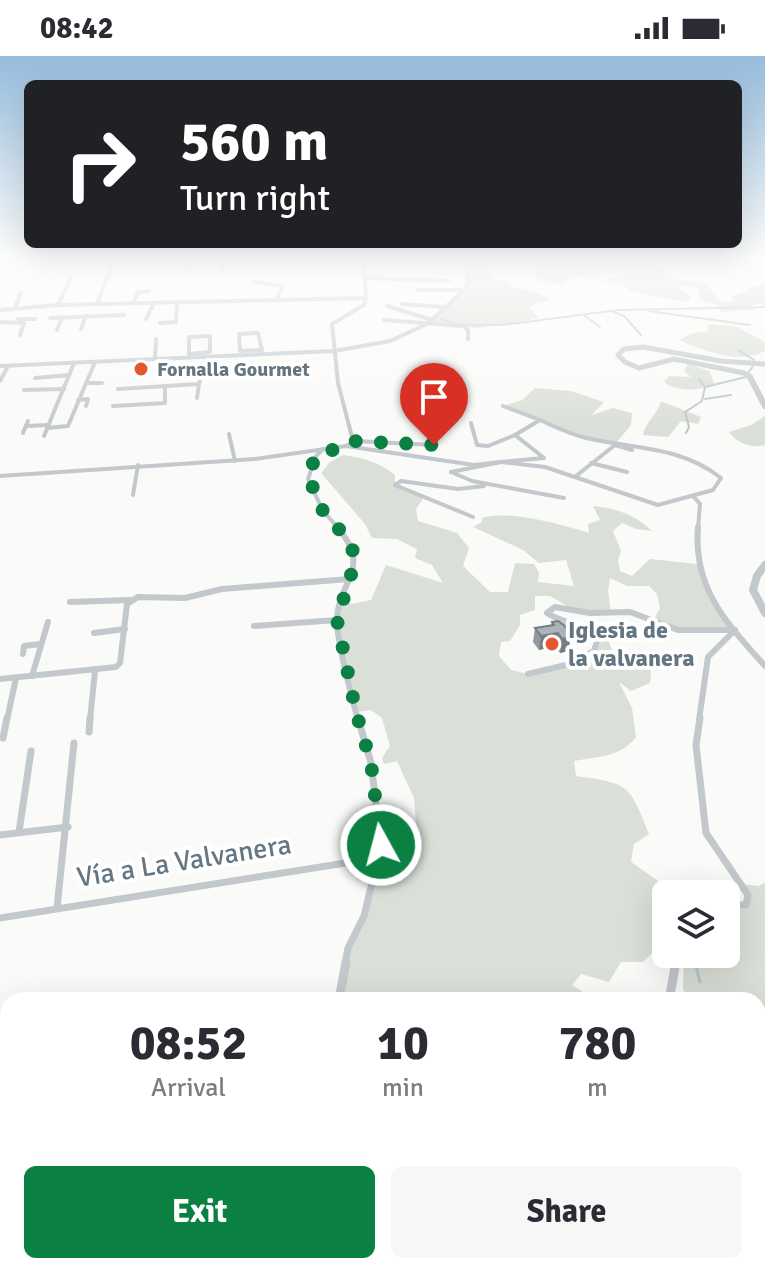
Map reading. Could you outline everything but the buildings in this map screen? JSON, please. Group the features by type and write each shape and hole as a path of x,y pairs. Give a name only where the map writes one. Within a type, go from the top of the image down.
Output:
{"street":[{"path":"3,322 37,316"},
{"path":"81,329 86,316"},
{"path":"50,318 94,316"},
{"path":"160,323 176,322 176,316"},
{"path":"346,316 332,324 343,415 353,441"},
{"path":"413,316 430,322"},
{"path":"0,366 194,355 210,352 210,336 189,337 189,354 194,355 207,357 334,351 390,341 430,322 435,316"},
{"path":"57,330 62,317"},
{"path":"384,320 463,326 468,330 468,339"},
{"path":"3,322 24,323 20,335"},
{"path":"258,333 262,350 251,353 240,351 239,334 258,333"},
{"path":"155,359 156,339"},
{"path":"765,364 721,361 643,347 624,349 618,355 623,361 639,368 674,359 744,373 750,376 765,406"},
{"path":"197,398 207,357"},
{"path":"23,433 27,424 68,426 95,362"},
{"path":"44,436 74,363"},
{"path":"0,381 8,366"},
{"path":"203,370 217,369"},
{"path":"35,378 69,375"},
{"path":"86,383 102,383"},
{"path":"118,389 199,384"},
{"path":"113,406 165,403 165,386"},
{"path":"24,390 64,389"},
{"path":"71,395 88,399 86,406"},
{"path":"503,406 580,436 665,451 713,471 720,477 717,488 658,505 545,467 498,462 482,468 451,472 495,485 564,498"},
{"path":"471,423 477,445 488,446 540,420"},
{"path":"229,434 235,461"},
{"path":"0,476 235,461 314,453 346,446 474,465 544,458 515,435"},
{"path":"346,446 353,441 434,445"},
{"path":"576,476 615,445 632,450"},
{"path":"314,453 308,479 323,511 352,546 354,565 337,620 356,712 371,763 381,845 364,916 348,948 340,992"},
{"path":"590,463 627,472"},
{"path":"133,495 138,465"},
{"path":"473,517 409,492 395,485 396,482 458,489 495,485"},
{"path":"694,497 700,504 697,564 704,583 735,630 765,666"},
{"path":"765,565 757,576 753,590 765,613"},
{"path":"70,602 185,598 222,589 349,579"},
{"path":"0,679 107,670 120,663 130,600"},
{"path":"528,674 570,664 594,651 597,641 590,629 572,620 552,617 547,613 555,607 590,613 630,612 678,630 735,630"},
{"path":"254,626 337,620"},
{"path":"32,676 48,622"},
{"path":"94,633 125,629"},
{"path":"735,630 708,657 696,745 706,833 738,880"},
{"path":"23,654 24,646 41,644"},
{"path":"89,732 95,671"},
{"path":"3,738 16,678"},
{"path":"57,908 68,827 74,743"},
{"path":"19,832 31,751"},
{"path":"0,835 68,827"},
{"name":"Vía a La Valvanera","path":"0,918 377,858"},
{"path":"740,883 748,895 746,905 740,905"},
{"path":"671,992 675,968"}],"shaded area":[{"path":"436,316 539,318 479,328 427,324"},
{"path":"707,324 735,326 765,342 765,351 733,357 679,340 690,334 708,331"},
{"path":"688,364 709,371 715,385 689,390 664,382 669,376 691,377 684,371"},
{"path":"535,388 571,391 604,402 592,415 613,408 632,413 631,425 617,442 589,438 503,406 522,400"},
{"path":"661,401 701,417 698,424 681,421 668,437 643,435"},
{"path":"765,416 765,445 745,444 729,432 751,425"},
{"path":"343,455 364,459 395,475 395,485 425,496 416,509 418,521 457,533 469,548 463,566 490,592 508,592 515,563 534,564 539,573 538,582 574,586 566,560 539,563 523,550 473,527 482,522 482,518 493,516 550,522 589,533 588,524 600,520 593,506 601,507 632,517 652,531 622,523 613,531 621,551 618,561 620,571 632,576 650,559 697,564 704,584 735,630 678,630 654,619 660,608 657,594 649,586 627,586 610,578 611,613 574,610 550,596 535,596 535,610 520,615 520,625 510,641 501,642 499,656 511,670 528,674 585,658 597,641 590,629 607,636 613,653 632,654 651,671 650,683 631,691 619,682 632,708 636,737 616,753 574,761 576,776 607,781 625,789 637,805 649,834 634,844 631,862 657,880 652,880 652,953 643,962 621,962 609,982 581,974 572,985 583,992 340,992 348,948 364,916 377,858 399,858 417,837 414,798 397,761 384,764 382,758 390,746 382,718 371,710 356,712 337,620 343,602 352,604 371,600 386,565 443,583 432,565 415,558 417,549 397,539 372,538 365,524 321,473 330,462"},
{"path":"765,882 765,992 685,992 684,968 740,968 740,905 746,905 747,895 742,884 759,886"}],"waterway":[{"path":"465,325 502,325 574,316"},
{"path":"585,316 600,327"},
{"path":"624,316 641,335"},
{"path":"684,316 750,325"},
{"path":"440,318 451,323"},
{"path":"738,350 754,360"},
{"path":"752,376 748,373 753,366"},
{"path":"705,387 746,377"},
{"path":"699,379 705,387"},
{"path":"686,433 689,427 685,412 702,401 705,387"},
{"path":"705,399 731,395"},
{"path":"696,968 700,982"}],"place":[{"name":"Fornalla Gourmet","path":"141,369"},
{"name":"Iglesia de la valvanera","path":"552,644"}],"route":[{"path":"381,845 371,763 356,712 337,620 354,565 354,553 345,536 323,511 308,476 316,456 323,449 346,446 353,441 434,445"}]}
